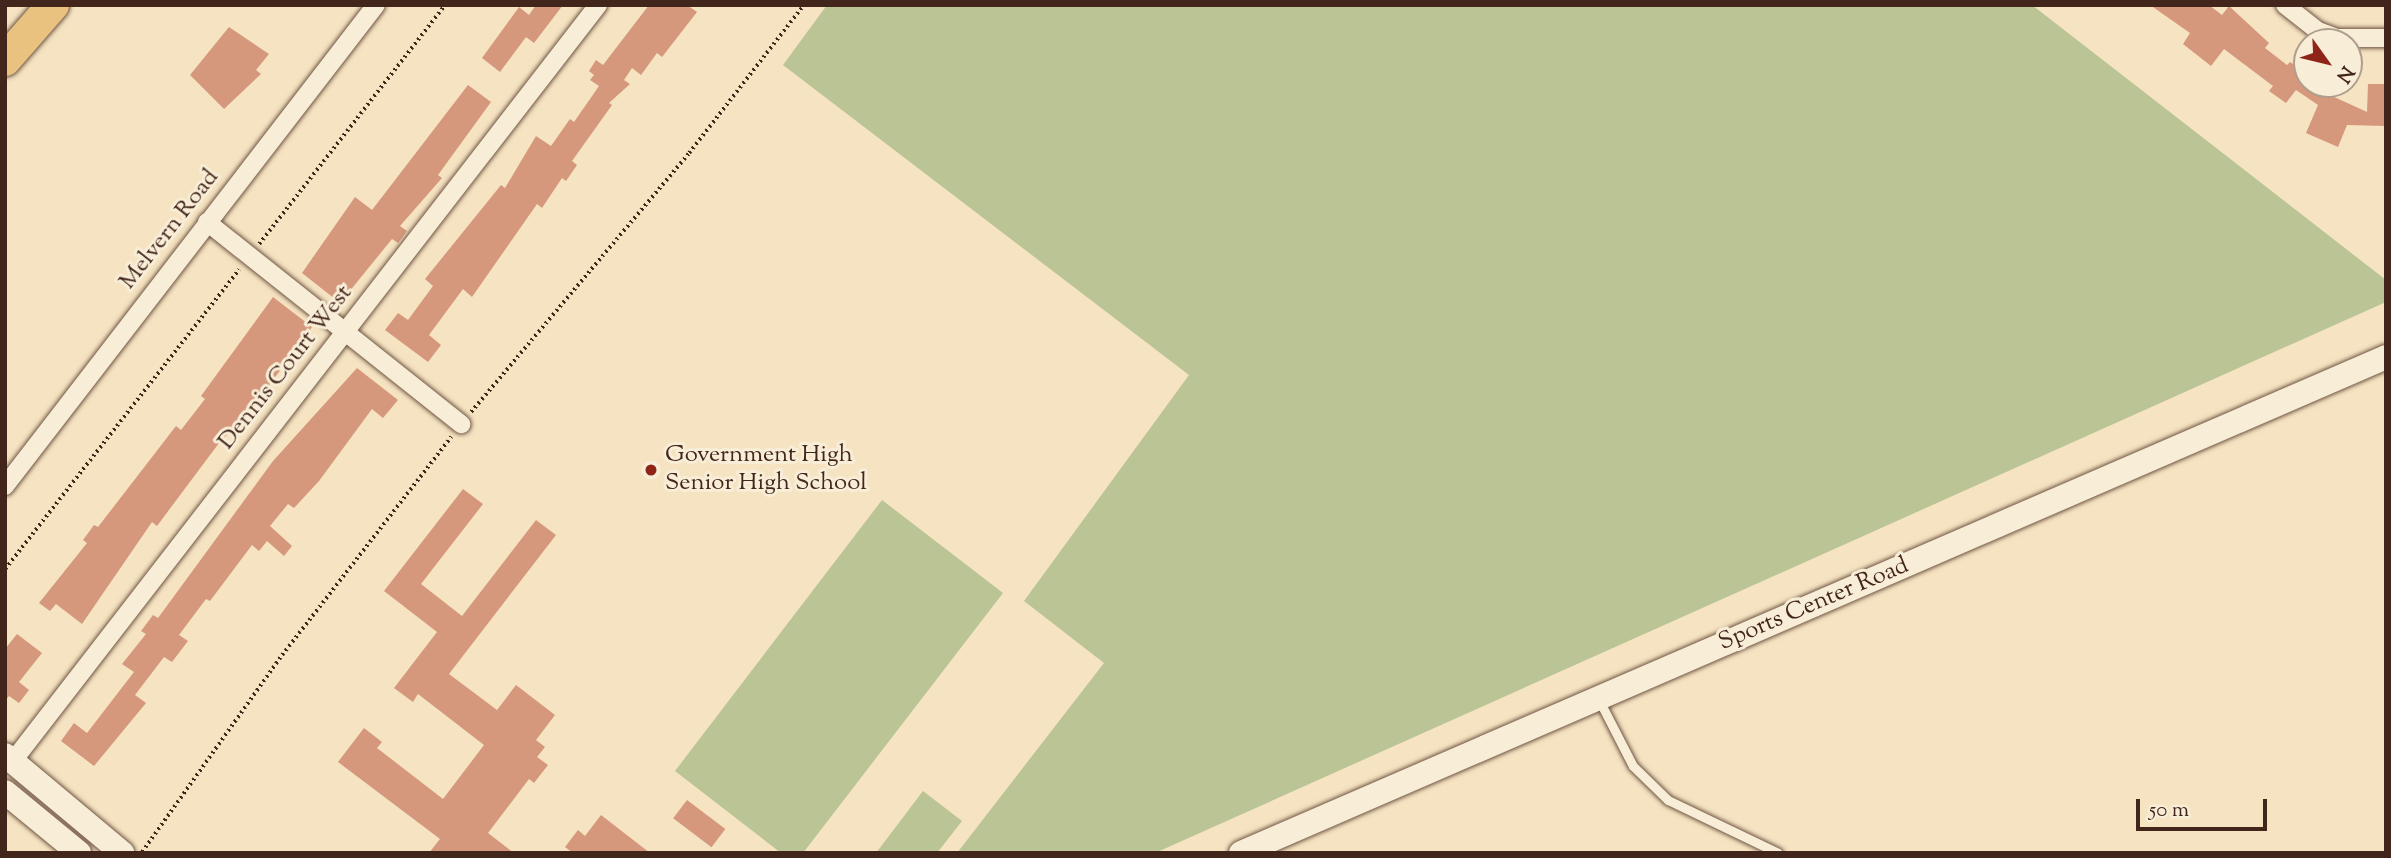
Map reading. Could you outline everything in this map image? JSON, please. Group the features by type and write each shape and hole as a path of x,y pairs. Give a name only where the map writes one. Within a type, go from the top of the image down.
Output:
{"highway":[{"path":"5,60 53,5"}],"main road":[{"name":"Sports Center Road","path":"1241,853 2386,357"},
{"path":"9,758 122,853"},
{"path":"5,792 79,853"}],"street":[{"name":"Melvern Road","path":"5,486 376,5"},
{"name":"Dennis Court West","path":"9,758 345,332 598,5"},
{"path":"2285,5 2318,31 2337,38 2386,38"},
{"path":"206,222 461,424"}],"lane":[{"path":"1598,698 1633,766 1668,800 1778,853"}],"path":[{"path":"5,569 445,5"}],"green space":[{"path":"827,5 2032,5 2386,280 2386,302 1155,853 957,853 1104,663 1024,601 1189,375 783,65"},
{"path":"882,500 1003,593 803,853 781,853 675,771"},
{"path":"923,791 962,821 937,853 876,853"}],"building":[{"path":"536,5 563,5 534,43 526,37 500,72 482,58 519,7 529,15"},
{"path":"649,5 687,5 697,12 662,57 657,53 641,75 632,68 624,80 630,84 609,103 612,105 572,161 577,165 566,181 562,178 542,208 537,204 472,297 463,289 429,335 441,345 428,362 385,330 398,313 408,320 433,286 425,279 501,185 505,188 536,136 551,146 570,119 574,122 599,86 590,80 594,75 589,71 596,60 603,65"},
{"path":"2150,5 2209,5 2222,15 2229,6 2269,43 2265,48 2287,65 2290,62 2293,64 2293,94 2286,103 2269,91 2273,86 2224,49 2211,66 2183,44 2190,33"},
{"path":"229,27 269,54 256,70 261,74 224,109 190,75"},
{"path":"2368,84 2386,84 2386,126 2347,125 2338,147 2306,133 2318,105 2308,98 2336,98 2367,112"},
{"path":"468,85 491,102 438,175 442,178 400,226 407,231 398,243 392,239 340,303 302,273 355,197 372,210"},
{"path":"273,297 312,327 253,407 257,410 222,439 157,526 152,522 82,624 56,604 50,611 39,603 87,543 83,540 94,525 98,527 176,426 181,430 205,399 201,396"},
{"path":"357,368 398,400 383,418 372,409 319,481 294,508 288,504 270,526 292,546 284,556 267,541 259,551 252,545 210,601 206,599 179,635 188,641 172,662 164,657 135,695 146,703 94,766 61,741 74,723 87,733 134,672 122,664 146,634 141,631 153,615 158,618 273,461"},
{"path":"463,489 483,504 421,584 462,616 536,520 556,535 449,674 497,710 516,685 555,715 536,740 545,747 537,757 548,765 534,783 529,779 488,833 514,853 429,853 440,839 338,762 364,728 382,742 377,748 443,799 484,745 418,694 413,702 394,688 437,632 384,591"},
{"path":"17,634 42,653 19,682 29,690 19,703 9,696 5,701 5,649"},
{"path":"687,800 725,829 711,847 673,818"},
{"path":"601,815 650,853 573,853 565,847 578,830 585,836"}],"place":[{"name":"Government High Senior High School","path":"651,470"}]}
